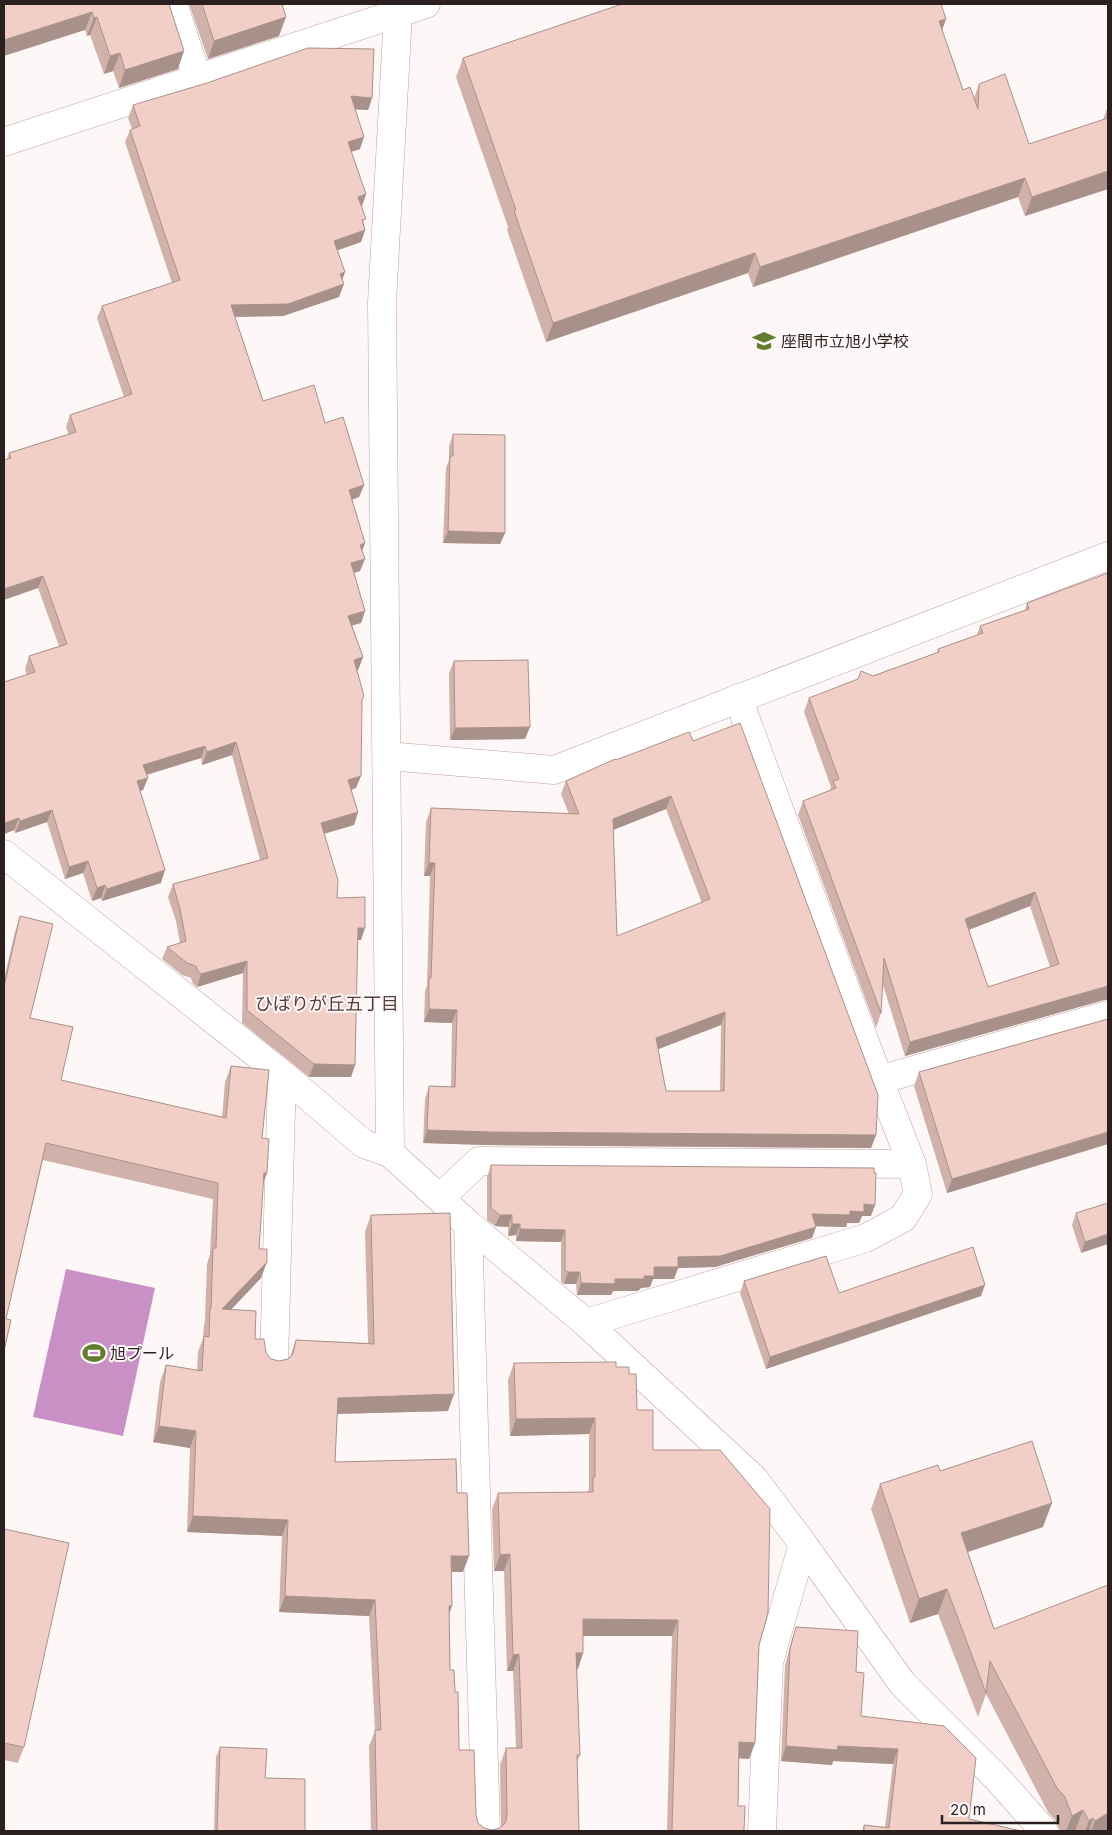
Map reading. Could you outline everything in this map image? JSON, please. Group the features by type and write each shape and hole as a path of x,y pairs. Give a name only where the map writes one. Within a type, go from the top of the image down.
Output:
{"street":[{"path":"173,4 198,80"},
{"path":"4,142 198,80 397,9 426,4"},
{"path":"390,1153 388,756 382,302 397,9"},
{"path":"388,756 554,770 1108,556"},
{"path":"586,1323 866,1238 903,1218 918,1194 912,1164 879,1080 738,698"},
{"path":"4,854 282,1074 364,1144 390,1153 468,1224 586,1323 754,1479 902,1683 995,1776 1044,1831"},
{"path":"879,1080 1108,1015"},
{"path":"274,1362 282,1074"},
{"path":"440,1198 479,1161 912,1164"},
{"path":"468,1224 486,1831"},
{"path":"762,1831 769,1662 803,1544"}],"shaded area":[{"name":"旭プール","path":"66,1269 155,1288 123,1436 33,1417"}],"building":[{"path":"4,4 169,4 184,51 125,70 120,53 110,56 97,17 94,18 92,12 4,40"},
{"path":"202,4 282,4 286,17 214,41"},
{"path":"622,4 941,4 946,19 939,21 963,90 970,87 978,109 979,84 1005,74 1029,144 1108,118 1108,171 1032,197 1025,178 760,267 755,253 553,323 463,58"},
{"path":"308,48 374,49 372,98 351,96 364,137 348,142 366,194 358,197 366,219 362,220 365,230 334,241 345,272 340,274 344,284 288,304 231,305 263,401 314,385 325,423 343,417 364,485 349,490 365,543 360,545 365,559 351,563 365,611 348,616 363,657 354,660 364,696 362,700 361,776 348,780 358,812 321,823 338,880 337,898 365,897 365,928 358,928 355,1065 314,1064 247,1010 247,961 201,974 196,966 187,963 167,947 186,941 173,884 268,858 236,742 207,752 205,746 143,765 148,778 137,781 165,870 107,889 105,885 97,888 88,861 69,867 52,810 20,821 19,818 5,823 4,819 4,682 35,672 29,656 67,644 43,576 4,589 4,460 11,458 9,453 76,432 70,415 132,394 102,306 180,280 130,130 140,126 133,105 207,83"},
{"path":"453,434 505,435 505,533 448,531 450,456 453,456"},
{"path":"1108,573 1108,986 910,1042 884,958 881,1013 803,801 836,788 833,781 839,779 809,698 858,679 861,671 873,676 939,652 938,649 983,633 980,626 1029,609 1027,603","holes":["1035,892 1059,964 988,987 965,919"]},
{"path":"528,660 530,727 455,728 454,661"},
{"path":"740,723 878,1095 876,1135 427,1130 429,1086 455,1087 457,1010 429,1009 435,863 429,863 431,808 579,814 566,781 615,759 689,732 693,741","holes":["671,796 710,899 617,936 613,819","725,1012 724,1091 666,1091 656,1038"]},
{"path":"20,916 53,924 30,1018 73,1027 61,1080 226,1118 231,1066 269,1070 262,1138 269,1139 267,1173 264,1173 259,1249 267,1249 267,1262 222,1309 256,1311 255,1339 264,1339 266,1353 271,1359 279,1361 288,1359 293,1354 296,1340 374,1344 371,1215 450,1213 454,1394 338,1398 335,1462 456,1459 457,1493 467,1493 469,1556 451,1556 452,1606 449,1606 450,1670 454,1670 455,1692 458,1692 459,1750 474,1750 476,1815 478,1823 484,1828 492,1830 500,1828 506,1822 506,1748 522,1748 519,1654 513,1655 510,1554 500,1555 498,1493 593,1492 593,1477 595,1477 595,1418 516,1419 514,1363 616,1362 616,1367 629,1367 629,1374 636,1374 637,1410 653,1410 653,1450 720,1450 770,1509 768,1613 759,1645 755,1743 739,1742 738,1806 745,1806 744,1831 672,1831 678,1620 583,1619 583,1653 576,1653 580,1755 577,1755 579,1831 377,1831 375,1730 381,1730 375,1600 285,1596 288,1520 193,1516 196,1431 159,1426 166,1365 202,1371 204,1336 209,1337 213,1248 216,1248 218,1183 46,1143 6,1319 11,1320 4,1351 4,987"},
{"path":"1108,1019 1108,1132 952,1179 919,1072"},
{"path":"491,1165 874,1168 874,1173 876,1173 875,1205 864,1204 864,1212 850,1211 850,1215 812,1214 816,1227 720,1256 678,1257 678,1267 654,1267 654,1276 644,1276 644,1279 615,1279 615,1284 581,1283 580,1272 568,1272 565,1270 565,1230 520,1229 520,1224 512,1224 512,1215 500,1215 491,1208"},
{"path":"1108,1203 1108,1234 1085,1242 1076,1213"},
{"path":"973,1247 985,1285 770,1357 744,1281 826,1256 839,1293"},
{"path":"1032,1441 1052,1503 961,1533 994,1629 1108,1585 1108,1813 1095,1821 1093,1818 1089,1821 1083,1810 1072,1816 1065,1797 1057,1788 990,1661 986,1693 947,1589 919,1599 880,1484 938,1465 940,1471"},
{"path":"4,1529 69,1543 24,1747 4,1743"},
{"path":"796,1627 858,1631 856,1672 864,1673 861,1716 944,1726 976,1758 969,1819 1021,1831 864,1831 864,1825 889,1828 898,1749 838,1746 837,1750 786,1746 790,1649"},
{"path":"220,1747 267,1749 265,1778 305,1779 305,1831 217,1831"}],"place":[{"name":"座間市立旭小学校","path":"764,341"},
{"name":"旭プール","path":"94,1353"}],"district":[{"name":"ひばりが丘五丁目","path":"327,1004"}]}
